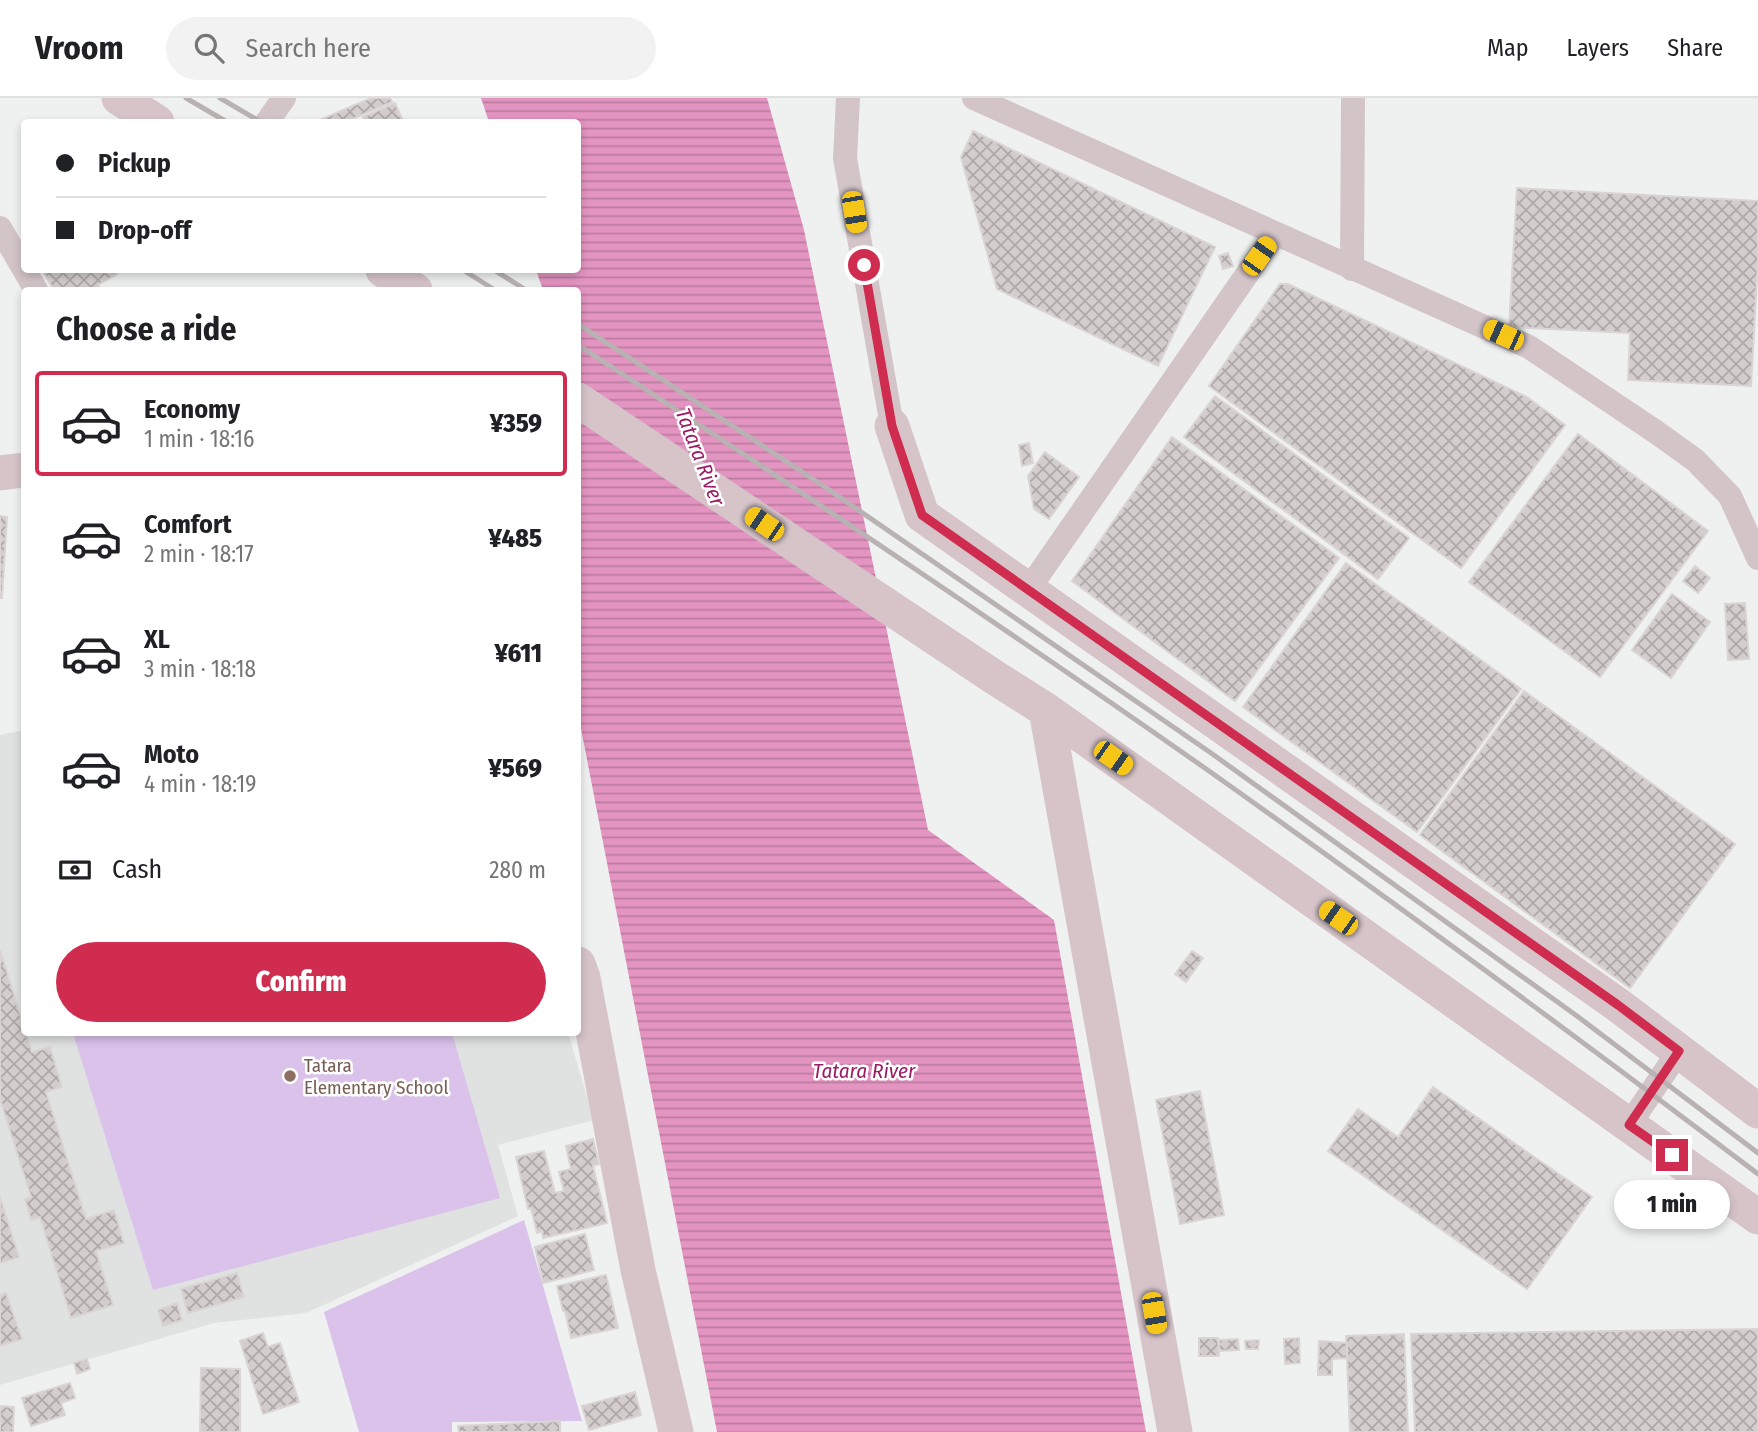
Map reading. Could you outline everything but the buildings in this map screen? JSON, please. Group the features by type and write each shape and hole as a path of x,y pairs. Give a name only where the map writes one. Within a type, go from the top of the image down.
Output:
{"street":[{"path":"119,98 152,119"},
{"path":"269,119 284,98"},
{"path":"848,98 845,158 892,426 922,515 1595,989 1758,1111"},
{"path":"974,98 1528,347 1695,460 1730,496 1758,558"},
{"path":"1352,269 1353,98"},
{"path":"0,228 21,264"},
{"path":"1028,590 1275,234"},
{"path":"388,273 410,287"},
{"path":"581,402 1046,710 1758,1217"},
{"path":"0,473 21,470"},
{"path":"1046,710 1175,1432"},
{"path":"581,972 638,1270 676,1432"},
{"path":"1629,1125 1679,1051"}],"shaded area":[{"name":"Tatara Elementary School","path":"21,731 21,1036 569,1036 594,1120 498,1145 518,1216 306,1313 214,1323 0,1385 0,735"},
{"path":"74,1036 453,1036 500,1198 153,1290"},
{"path":"524,1220 582,1421 452,1422 452,1432 359,1432 324,1312"}],"water":[{"name":"Tatara River","path":"481,98 767,98 804,230 928,830 1054,920 1146,1432 717,1432 581,729 581,287 542,287 537,273 581,273 581,119 488,119"}],"railway":[{"path":"186,98 222,119"},
{"path":"220,98 256,119"},
{"path":"468,273 490,287"},
{"path":"499,273 521,287"},
{"path":"581,326 822,485 1211,753 1577,1016 1758,1153"},
{"path":"581,347 895,555 1209,771 1485,970 1758,1174"}],"place":[{"name":"Tatara Elementary School","path":"290,1076"}],"route":[{"path":"864,265 892,426 922,515 1618,1005 1679,1051 1629,1125 1672,1155"}]}
